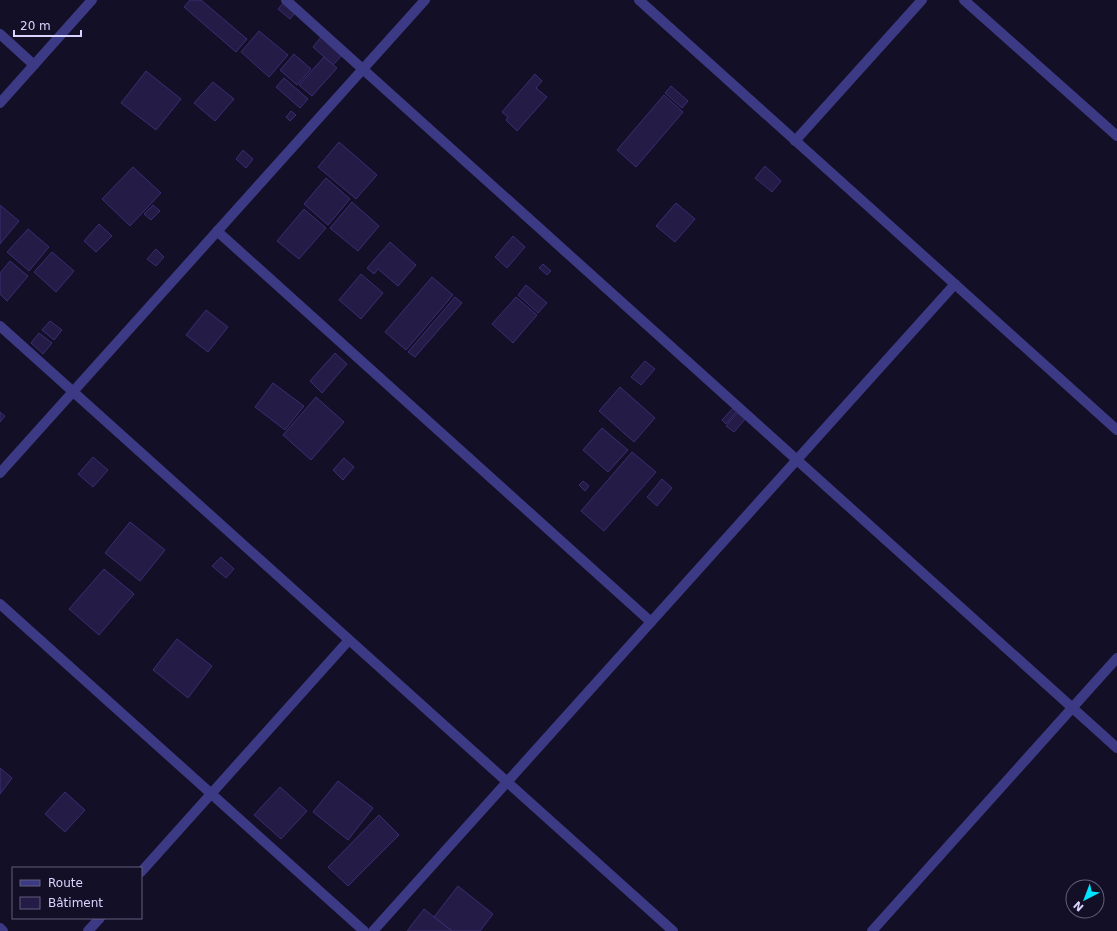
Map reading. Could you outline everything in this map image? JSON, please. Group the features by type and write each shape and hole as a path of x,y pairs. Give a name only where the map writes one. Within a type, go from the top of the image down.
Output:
{"street":[{"path":"0,103 92,0"},
{"path":"286,0 1117,748"},
{"path":"0,473 425,0"},
{"path":"638,0 1117,430"},
{"path":"795,141 922,0"},
{"path":"964,0 1117,136"},
{"path":"0,34 34,65"},
{"path":"218,231 651,622"},
{"path":"373,931 955,284"},
{"path":"0,326 673,931"},
{"path":"0,604 364,931"},
{"path":"142,871 349,640"},
{"path":"872,931 1117,658"},
{"path":"88,931 99,919"},
{"path":"0,928 3,931"}],"building":[{"path":"190,0 201,0 247,39 236,52 184,7"},
{"path":"283,3 295,13 290,19 278,9"},
{"path":"259,31 288,55 269,77 241,52"},
{"path":"321,37 342,55 333,65 313,47"},
{"path":"294,54 311,69 297,85 280,70"},
{"path":"324,57 337,68 312,96 299,85"},
{"path":"146,71 181,99 156,130 121,103"},
{"path":"535,74 542,81 536,88 547,97 517,131 506,120 508,117 502,112"},
{"path":"284,78 308,99 300,108 276,87"},
{"path":"213,82 234,99 215,121 194,103"},
{"path":"671,86 688,101 682,108 665,93"},
{"path":"664,95 683,112 636,167 617,150"},
{"path":"291,111 296,115 290,121 286,117"},
{"path":"339,142 377,175 356,199 318,167"},
{"path":"243,150 253,159 246,168 236,159"},
{"path":"765,166 781,181 772,192 755,178"},
{"path":"133,167 161,193 130,226 102,199"},
{"path":"326,178 350,199 328,225 304,204"},
{"path":"352,202 379,226 358,251 330,228"},
{"path":"676,203 695,219 675,242 656,226"},
{"path":"0,205 19,221 0,244"},
{"path":"153,205 160,211 151,220 144,214"},
{"path":"304,209 326,228 299,259 277,241"},
{"path":"99,224 112,236 96,252 84,241"},
{"path":"28,229 49,247 29,271 7,252"},
{"path":"513,236 525,247 507,268 495,257"},
{"path":"390,242 416,265 398,286 378,269 374,274 367,268"},
{"path":"156,249 164,257 156,266 147,259"},
{"path":"52,252 74,271 56,292 34,272"},
{"path":"10,261 28,276 7,301 0,294 0,273"},
{"path":"543,264 551,271 547,275 539,268"},
{"path":"361,274 383,293 361,319 339,300"},
{"path":"432,277 453,295 406,350 385,332"},
{"path":"526,285 547,303 538,313 518,295"},
{"path":"455,297 462,303 415,357 408,352"},
{"path":"516,297 537,315 513,343 492,324"},
{"path":"206,310 228,327 208,352 186,335"},
{"path":"50,321 62,330 54,340 42,330"},
{"path":"39,333 52,343 43,354 31,343"},
{"path":"335,353 347,364 322,393 310,381"},
{"path":"645,361 655,369 641,385 631,377"},
{"path":"273,383 304,406 285,430 255,407"},
{"path":"620,387 655,418 634,442 599,411"},
{"path":"316,397 344,422 311,460 283,435"},
{"path":"733,408 737,411 726,424 722,420"},
{"path":"0,412 5,416 0,422"},
{"path":"738,412 746,418 734,432 726,426"},
{"path":"602,428 628,450 608,472 583,450"},
{"path":"632,452 656,472 604,531 581,511"},
{"path":"93,457 108,470 93,487 78,474"},
{"path":"344,458 354,467 343,480 333,470"},
{"path":"662,479 672,488 657,506 647,497"},
{"path":"583,481 589,486 585,491 579,485"},
{"path":"130,522 165,550 140,581 105,553"},
{"path":"221,557 234,569 226,578 212,566"},
{"path":"104,569 134,594 99,635 69,609"},
{"path":"177,639 212,666 188,698 153,670"},
{"path":"0,768 12,778 0,794"},
{"path":"338,781 373,808 348,840 313,812"},
{"path":"280,787 307,811 281,839 254,815"},
{"path":"65,792 85,810 65,832 45,814"},
{"path":"379,815 399,835 348,886 328,867"},
{"path":"458,886 493,914 480,931 452,931 434,917"},
{"path":"424,909 434,917 452,931 407,931"}]}
